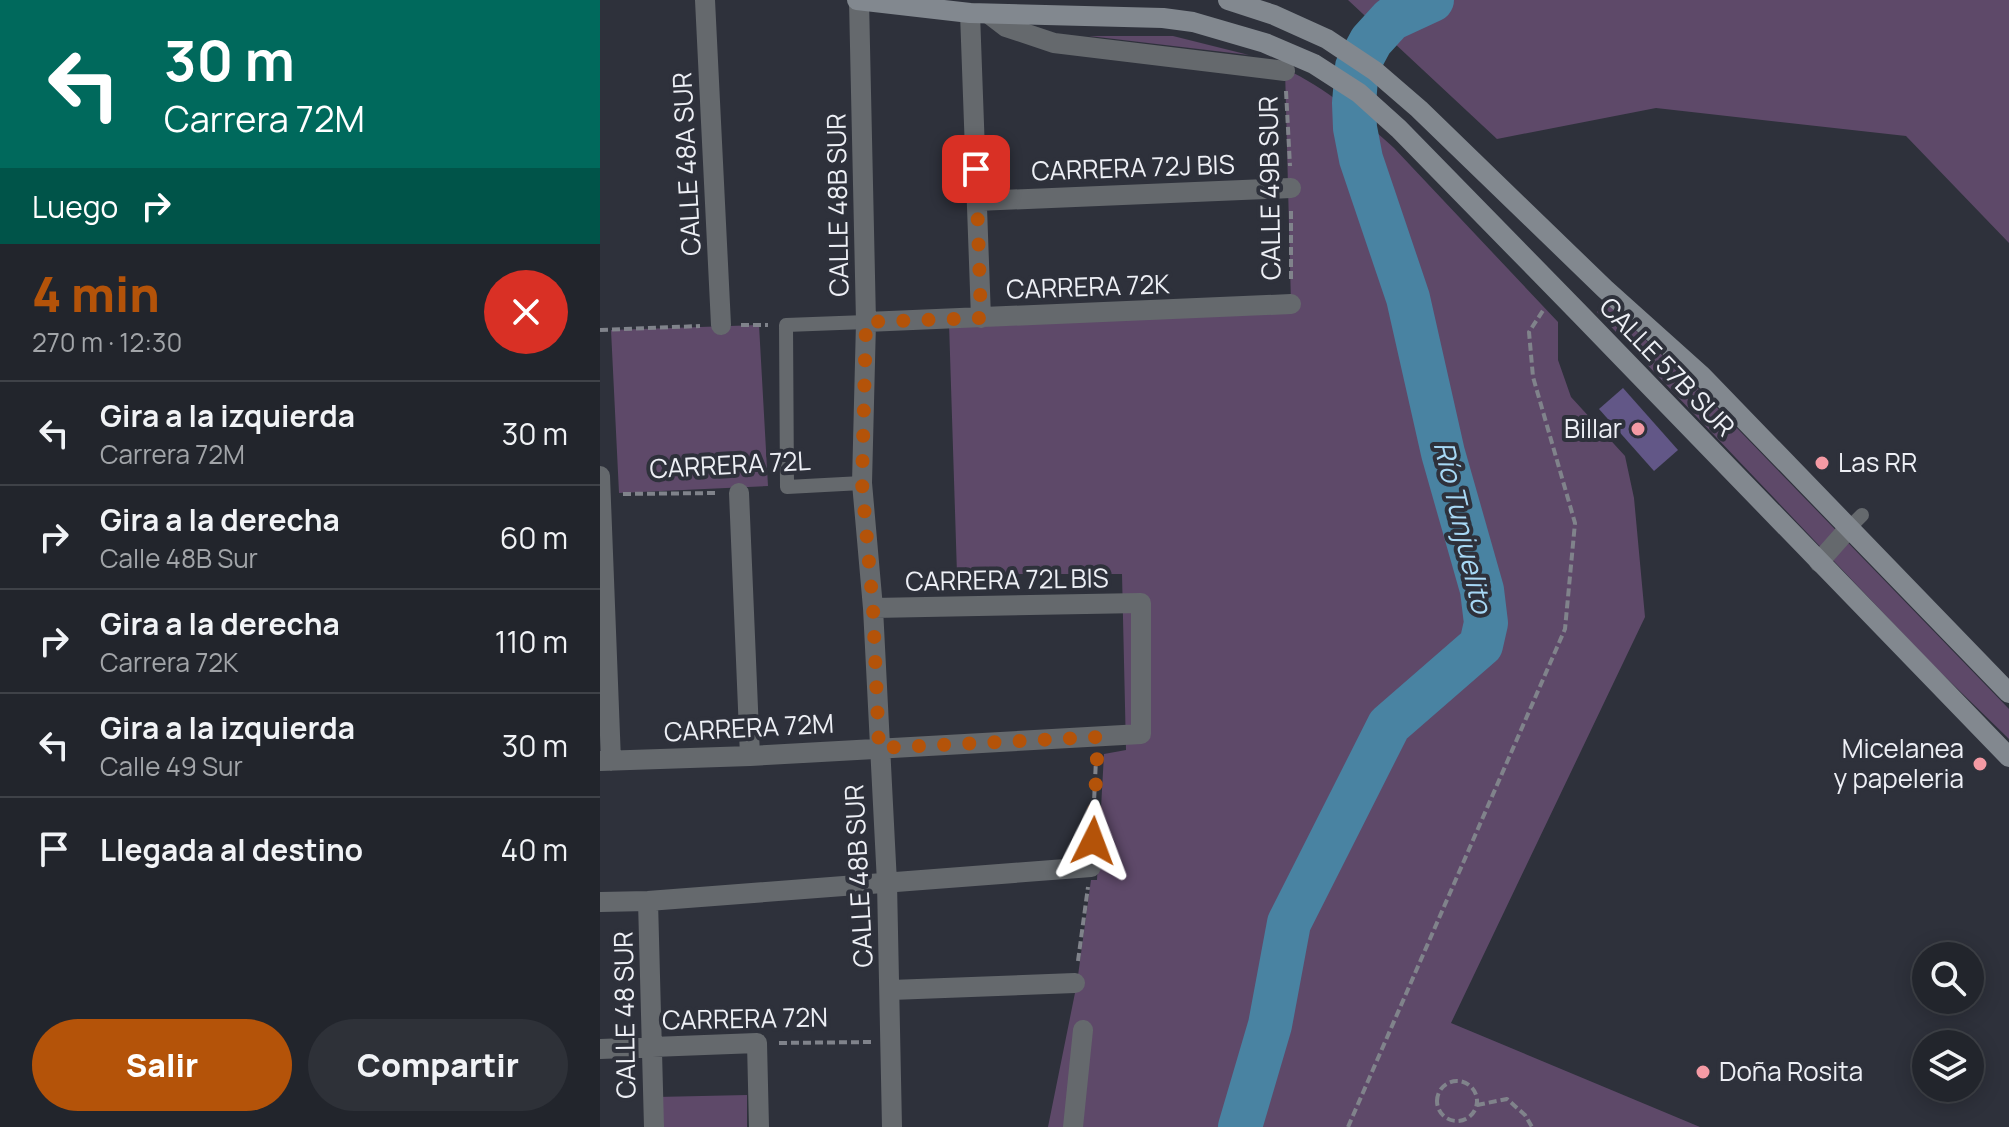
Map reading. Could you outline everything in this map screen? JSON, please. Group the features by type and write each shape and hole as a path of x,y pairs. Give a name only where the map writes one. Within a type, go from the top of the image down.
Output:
{"street":[{"name":"CALLE 48A SUR","path":"705,0 721,325"},
{"name":"CALLE 57B SUR","path":"859,0 980,13 1163,18 1193,22 1265,43 1314,64 1359,93 1399,129 2009,757"},
{"name":"CALLE 48B SUR","path":"859,0 866,322 862,483 873,608 887,883 892,1127"},
{"name":"CALLE 57B SUR","path":"1228,0 1274,15 1339,47 1375,71 1419,109 1605,289 1856,522 2009,693"},
{"path":"981,318 977,201 980,13 1006,27 1054,43 1285,71"},
{"name":"CARRERA 72J BIS","path":"977,201 1291,188"},
{"name":"CARRERA 72K","path":"866,322 1291,304"},
{"path":"600,476 606,761"},
{"path":"739,493 750,756"},
{"path":"1819,562 1856,522"},
{"name":"CARRERA 72L BIS","path":"873,608 1141,603 1141,734"},
{"name":"CARRERA 72M","path":"606,761 1141,734"},
{"path":"600,902 648,901 1091,867"},
{"name":"CALLE 48 SUR","path":"648,901 654,1127"},
{"path":"891,990 1075,983"},
{"path":"1073,1127 1083,1030"},
{"path":"757,1043 759,1127"},
{"name":"CARRERA 72N","path":"600,1049 757,1043"}],"lane":[{"name":"CARRERA 72K","path":"786,325 866,322"},
{"name":"CARRERA 72L","path":"786,325 787,487 862,483"}],"path":[{"name":"CALLE 49B SUR","path":"1285,71 1291,188 1291,304"},
{"path":"1348,1127 1565,629 1575,523 1533,377 1529,332 1555,289"},
{"path":"600,330 786,325"},
{"name":"CARRERA 72L","path":"601,494 739,493"},
{"path":"1075,983 1091,867 1098,737"},
{"name":"CARRERA 72N","path":"757,1043 892,1042"},
{"path":"1451,1081 1465,1082 1475,1091 1477,1105 1466,1120 1453,1121 1441,1115 1437,1095 1451,1081"},
{"path":"1477,1105 1507,1099 1525,1115 1532,1127"}],"shaded area":[{"path":"1348,0 2009,0 2009,243 1906,136 1656,108 1497,139"},
{"path":"1089,36 1173,36 1249,55"},
{"path":"1285,69 1328,94 1394,148 1558,322 1558,360 1571,397 1625,456 1634,498 1645,617 1451,1023 1700,1127 1048,1127 1077,983 1091,880 1097,880 1104,754 1126,750 1122,574 957,574 949,323 1291,304"},
{"path":"1605,302 1705,395 2009,709 2009,739 1930,662 1597,312"},
{"path":"759,325 768,486 619,493 611,330"},
{"path":"747,1095 747,1127 656,1127 656,1097"}],"building":[{"name":"Billar","path":"1623,388 1678,450 1654,471 1599,409"}],"waterway":[{"name":"Río Tunjuelito","path":"1240,1127 1270,1025 1289,923 1389,725 1481,645 1486,623 1482,590 1443,453 1408,298 1361,159 1355,128 1357,67 1371,41 1391,19 1432,0"}],"place":[{"name":"Billar","path":"1638,429"},
{"name":"Las RR","path":"1822,463"},
{"name":"Micelanea y papeleria","path":"1980,764"},
{"name":"Doña Rosita","path":"1703,1072"}],"route":[{"path":"976,169 981,318 866,322 862,483 873,608 879,748 1098,737 1093,841"}]}
